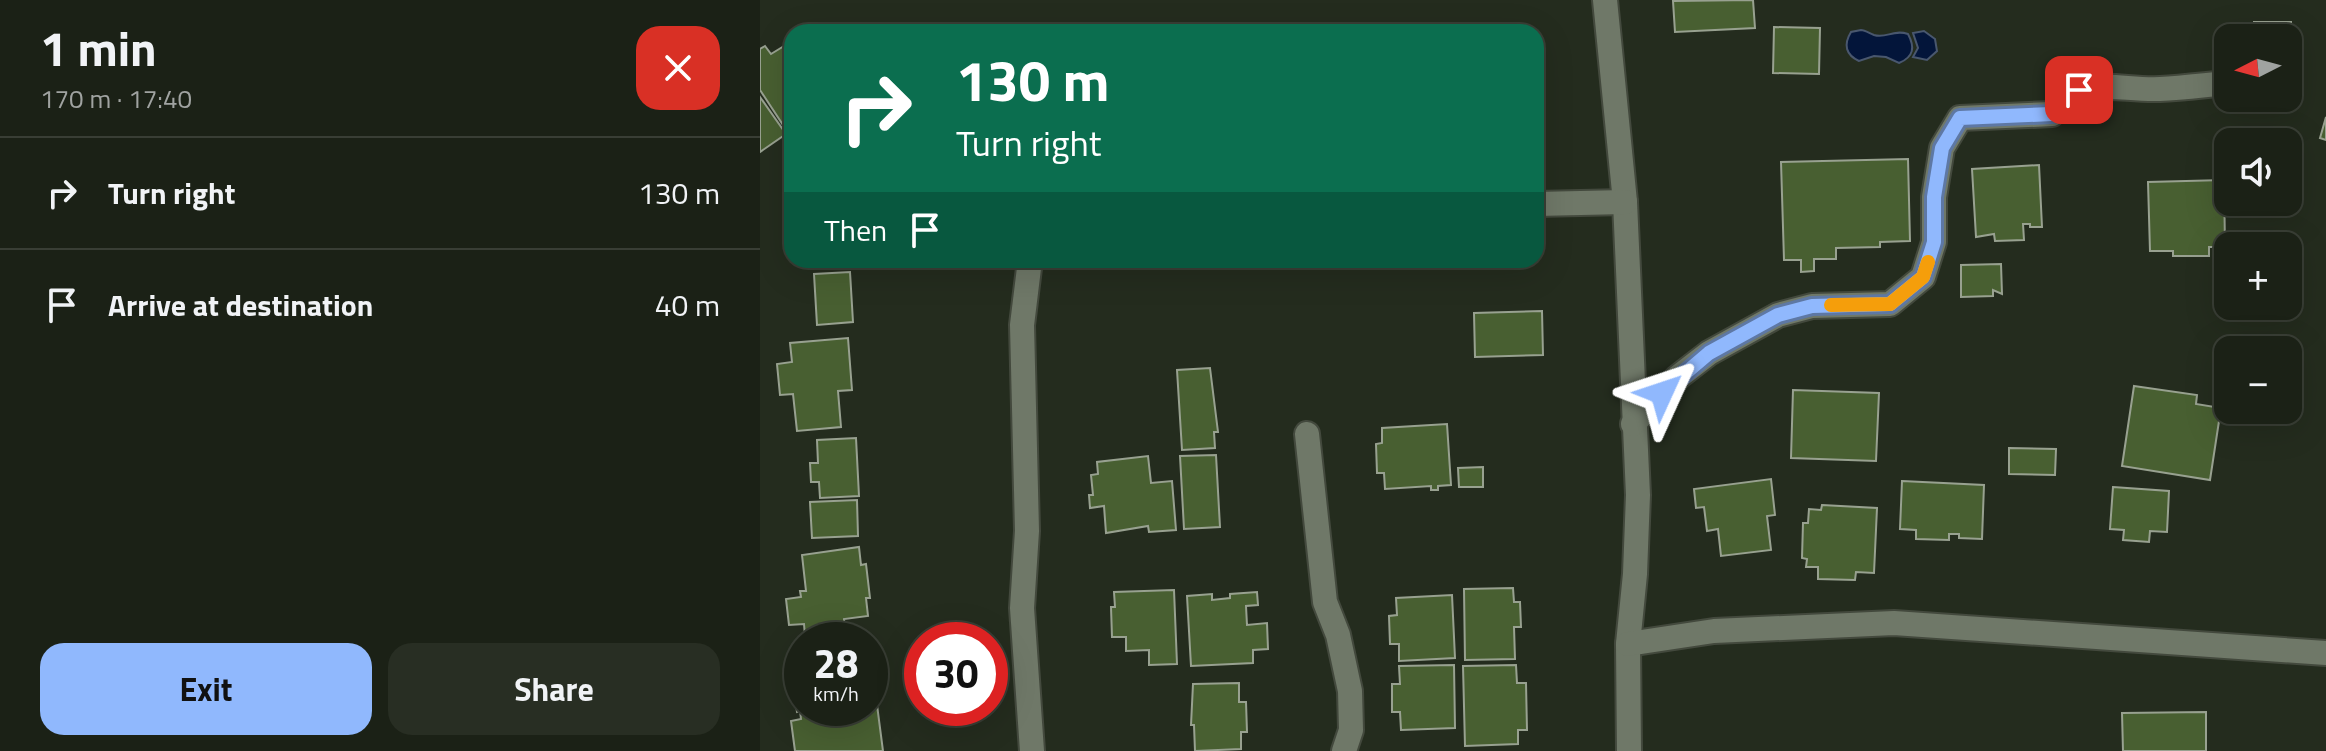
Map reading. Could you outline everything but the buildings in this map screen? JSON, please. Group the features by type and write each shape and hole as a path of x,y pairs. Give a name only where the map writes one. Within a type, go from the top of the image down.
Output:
{"street":[{"path":"1605,0 1625,202 1638,495 1628,644 1629,751"},
{"path":"1633,424 1678,377 1709,353 1778,315 1812,306 1890,304 1923,277 1934,242 1934,197 1942,148 1960,118 2052,114 2063,100 2079,90 2109,86 2157,89 2214,84"},
{"path":"1544,204 1625,202"},
{"path":"1029,268 1022,325 1027,531 1022,608 1032,751"},
{"path":"1307,434 1325,602 1338,635 1350,691 1351,730 1344,751"},
{"path":"1628,644 1714,631 1894,623 2326,653"}],"water":[{"path":"1861,30 1878,36 1908,34 1912,43 1910,55 1899,63 1886,57 1855,59 1847,45 1851,32"},
{"path":"1924,31 1935,39 1937,51 1927,60 1913,57 1918,48 1913,33"}],"slow traffic":[{"path":"1831,305 1890,304 1923,277 1928,262"}],"route":[{"path":"1662,393 1709,353 1778,315 1812,306 1890,304 1923,277 1934,242 1934,197 1942,148 1960,118 2052,114 2063,100 2079,90"}]}
